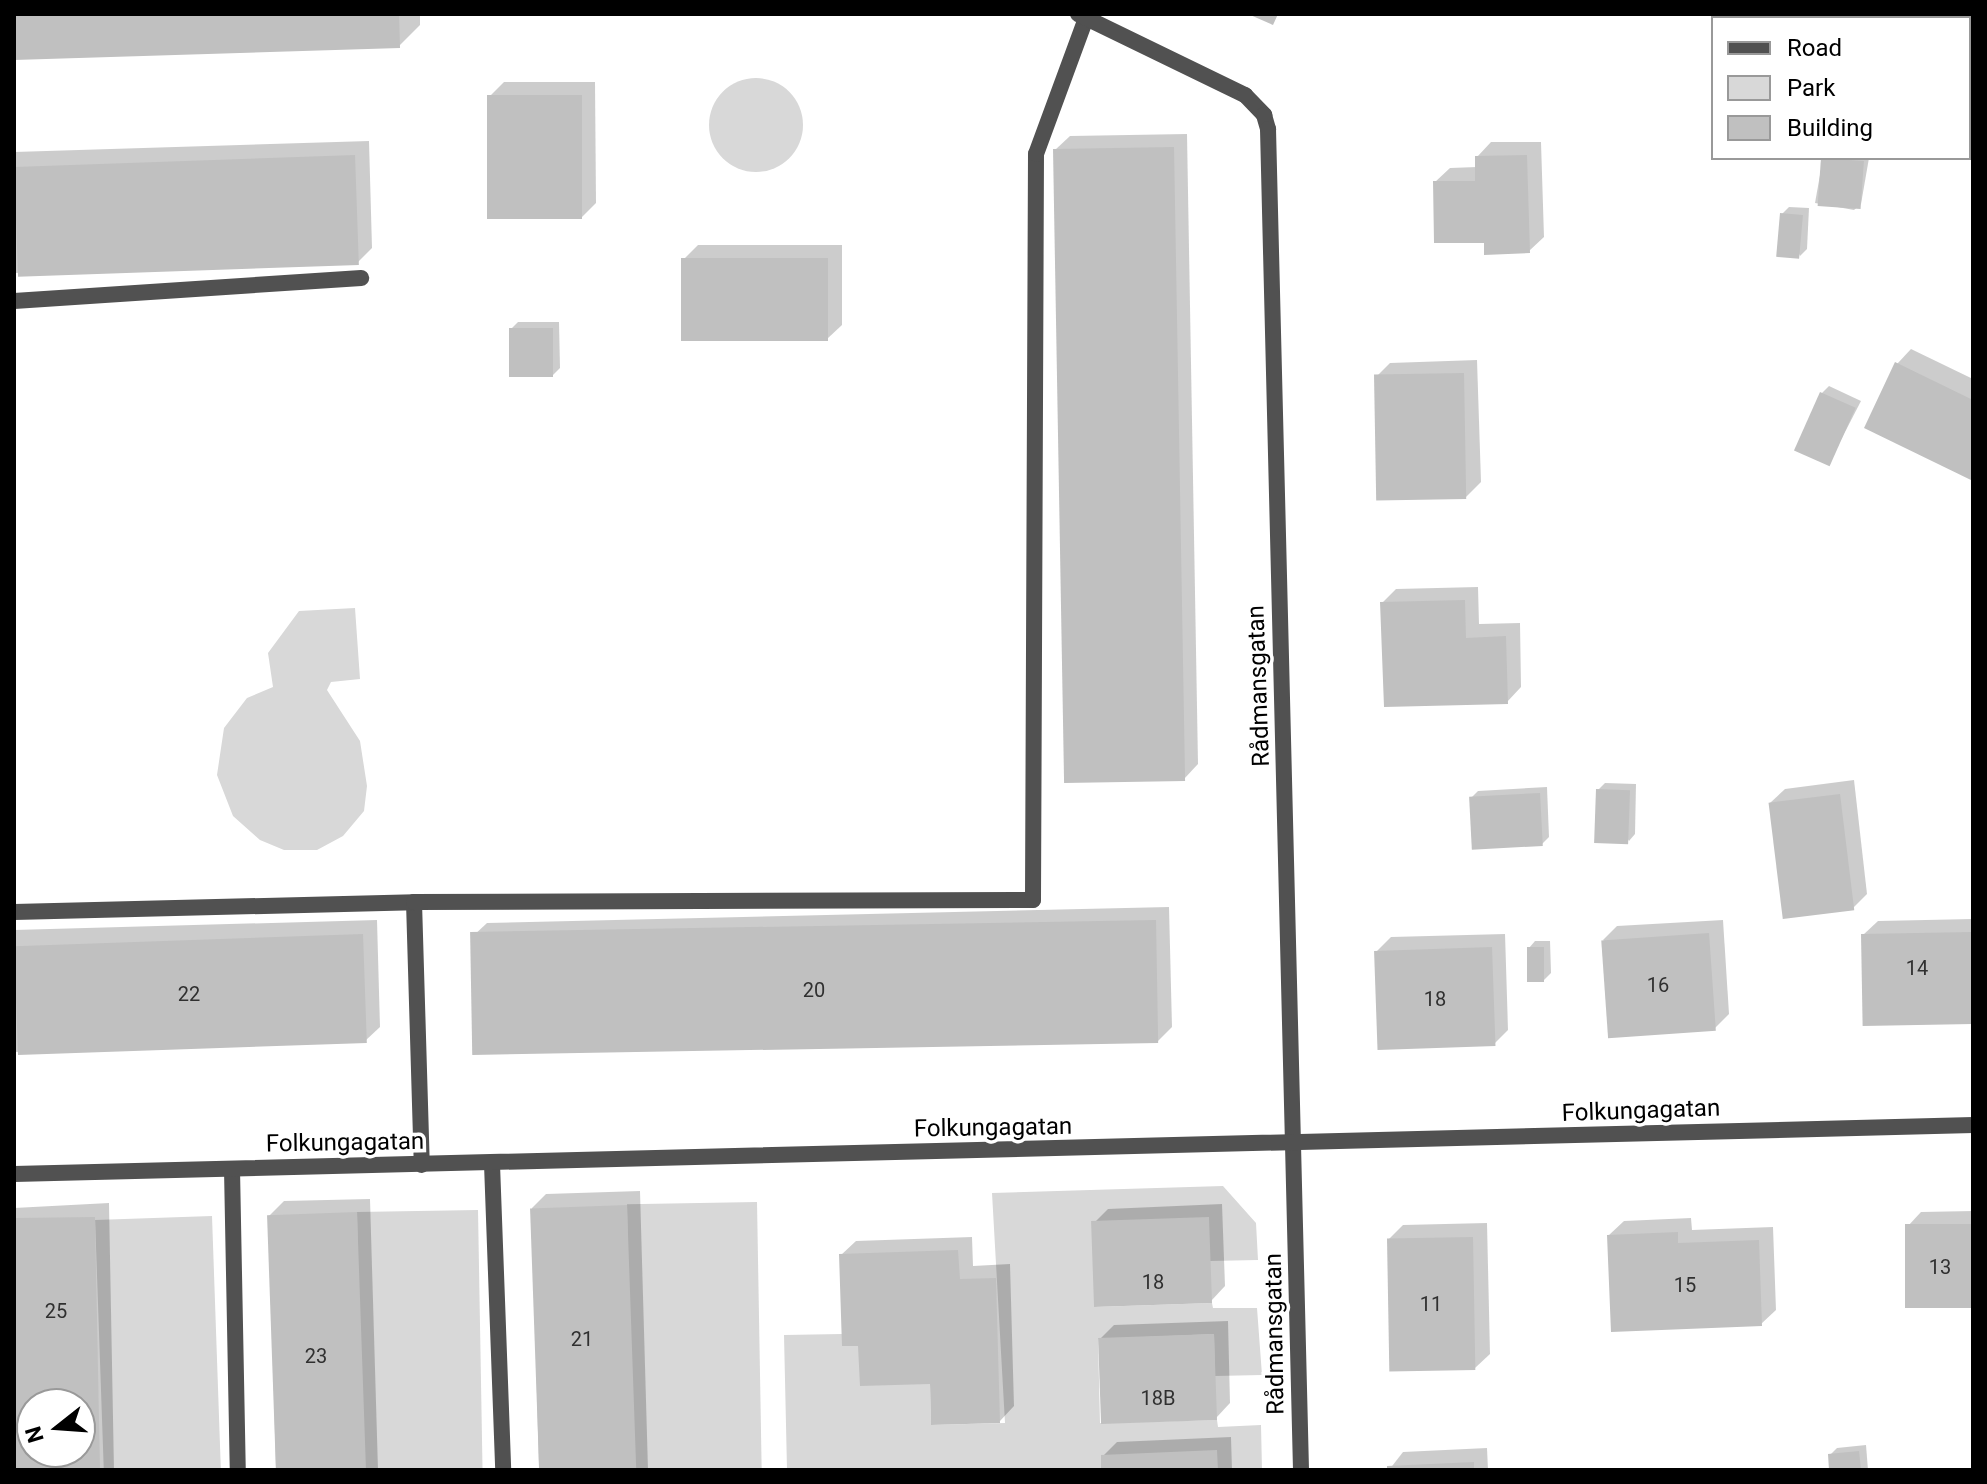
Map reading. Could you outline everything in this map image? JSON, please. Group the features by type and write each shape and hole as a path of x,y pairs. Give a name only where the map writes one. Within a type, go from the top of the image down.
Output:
{"street":[{"path":"14,912 414,902 1033,900 1036,154 1082,16"},
{"name":"Rådmansgatan","path":"1082,16 1245,95 1264,115 1268,129 1296,1144 1301,1470"},
{"path":"14,301 361,278"},
{"path":"414,902 422,1165"},
{"name":"Folkungagatan","path":"14,1174 1973,1125"},
{"path":"492,1164 503,1470"},
{"path":"232,1169 238,1470"}],"green space":[{"path":"756,78 774,82 789,92 799,107 803,125 799,143 789,158 774,168 756,172 738,168 723,158 713,143 709,125 713,107 723,92 738,82"},
{"path":"355,608 360,679 331,682 327,690 360,741 367,786 364,811 343,836 317,850 284,850 260,840 233,816 217,775 224,728 247,698 273,687 268,653 299,611"},
{"path":"1223,1186 1256,1223 1258,1260 1210,1261 1095,1307 1212,1303 1213,1308 1257,1308 1262,1375 1215,1376 1214,1334 1098,1339 1100,1423 1217,1420 1218,1427 1261,1425 1262,1470 1218,1470 1101,1455 1101,1470 787,1470 784,1335 842,1334 843,1346 858,1346 930,1384 931,1425 1005,1423 992,1193"},
{"path":"757,1202 762,1470 632,1470 627,1204"},
{"path":"478,1210 483,1470 362,1470 357,1212"},
{"path":"212,1216 221,1470 104,1470 95,1220"}],"building":[{"path":"14,14 399,14 400,48 14,60"},
{"path":"1248,14 1278,14 1273,25"},
{"path":"1973,14 1973,66 1971,16 1880,16"},
{"path":"487,95 582,95 582,219 487,219"},
{"path":"1174,147 1185,781 1064,783 1053,149"},
{"path":"355,155 359,265 18,277 14,167"},
{"path":"1527,155 1530,253 1484,255 1484,243 1434,243 1433,181 1475,181 1475,156"},
{"path":"1821,160 1864,161 1861,209 1818,206"},
{"path":"1780,213 1803,215 1799,259 1776,257"},
{"path":"681,258 828,258 828,341 681,341"},
{"path":"509,328 553,328 553,377 509,377"},
{"path":"1895,362 1973,400 1973,481 1864,428"},
{"path":"1464,373 1466,499 1376,501 1374,375"},
{"path":"1820,392 1856,408 1830,466 1794,450"},
{"path":"1465,600 1466,638 1506,636 1508,704 1384,707 1380,602"},
{"path":"1596,789 1630,790 1628,844 1594,843"},
{"path":"1540,793 1543,846 1472,850 1469,797"},
{"path":"1840,794 1854,910 1783,919 1769,803"},
{"path":"1156,920 1158,1043 472,1055 470,932"},
{"path":"1971,932 1973,1024 1863,1026 1861,934"},
{"path":"1709,933 1716,1031 1608,1038 1601,941"},
{"path":"363,934 367,1043 18,1055 14,946"},
{"path":"1492,947 1495,1046 1378,1050 1374,951"},
{"path":"1527,947 1544,947 1544,982 1527,982"},
{"path":"627,1205 636,1470 539,1470 530,1208"},
{"path":"357,1212 366,1470 276,1470 267,1215"},
{"path":"95,1217 100,1470 14,1470 14,1218"},
{"path":"1209,1217 1212,1303 1094,1307 1091,1221"},
{"path":"1905,1224 1973,1224 1973,1308 1905,1308"},
{"path":"1678,1232 1678,1243 1759,1240 1762,1326 1611,1332 1607,1235"},
{"path":"1473,1237 1475,1370 1389,1371 1387,1239"},
{"path":"958,1250 960,1279 996,1278 1000,1423 931,1425 930,1384 860,1386 858,1346 842,1346 839,1254"},
{"path":"1214,1334 1217,1420 1101,1424 1098,1338"},
{"path":"1217,1450 1218,1470 1101,1470 1101,1455"},
{"path":"1859,1451 1861,1470 1829,1470 1828,1454"},
{"path":"1474,1462 1474,1470 1387,1470 1387,1466"}]}
